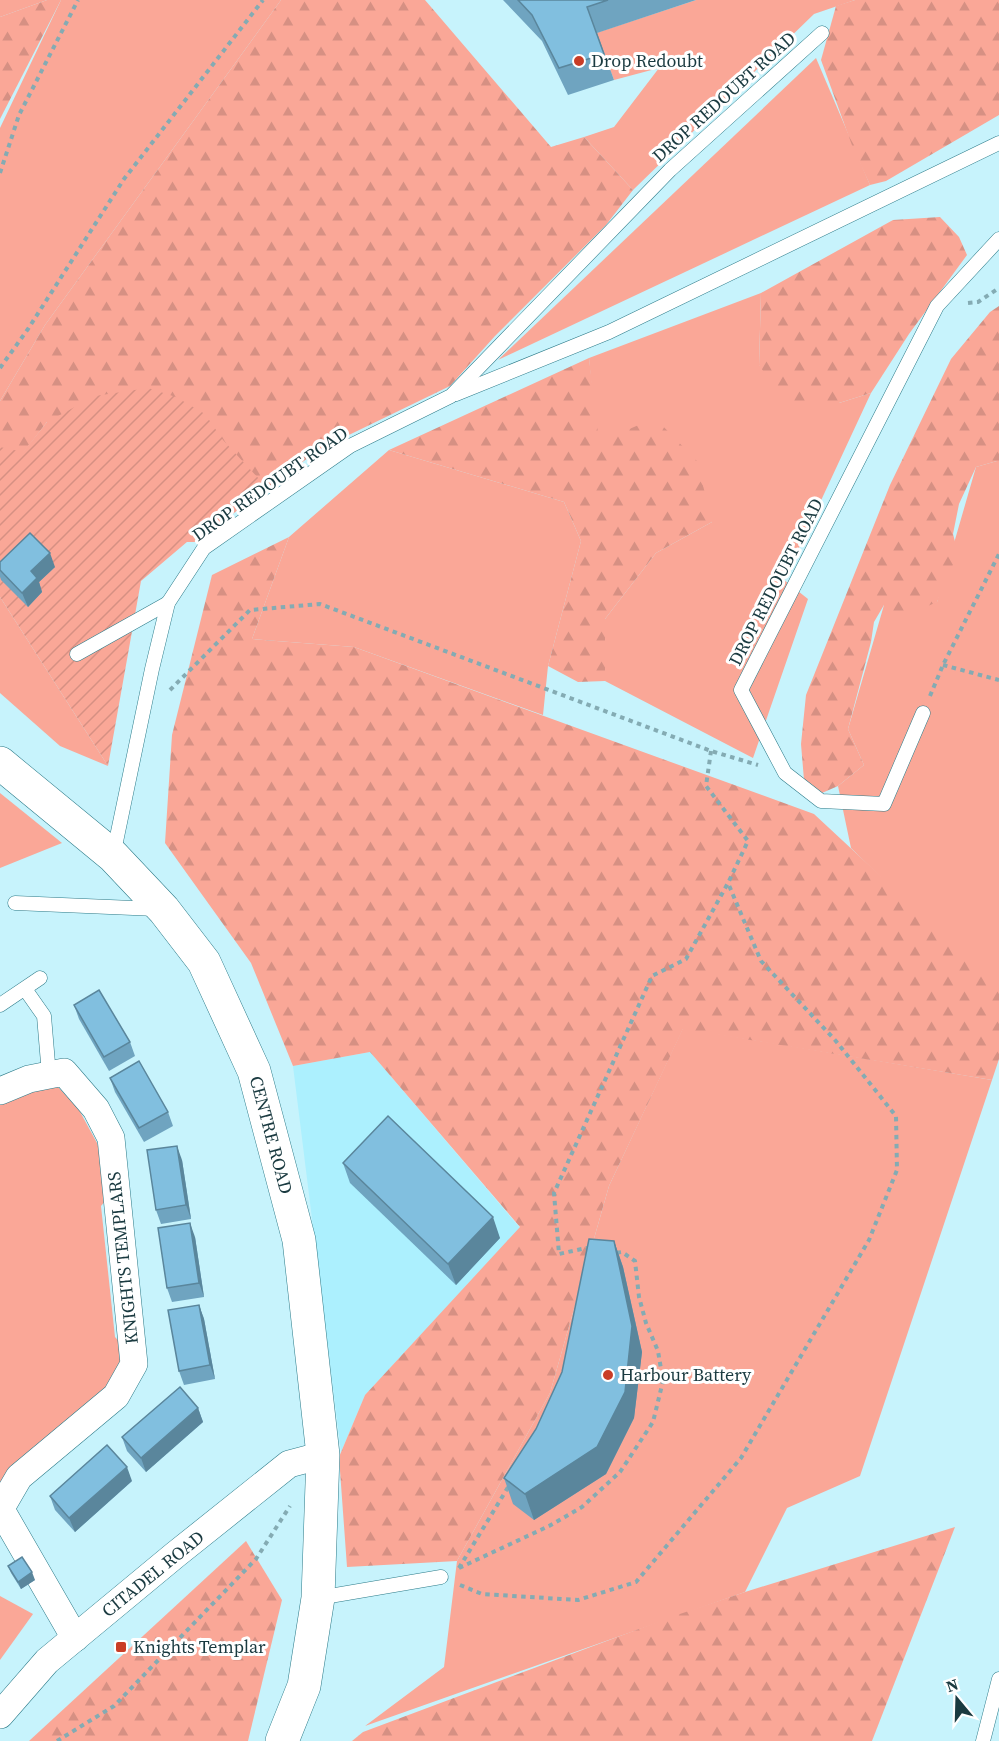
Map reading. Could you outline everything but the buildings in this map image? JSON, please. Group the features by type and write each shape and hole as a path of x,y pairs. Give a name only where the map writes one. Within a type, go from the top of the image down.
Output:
{"street":[{"name":"CENTRE ROAD","path":"0,763 113,856 164,910 204,962 254,1071 299,1240 323,1455 318,1598 304,1686 282,1741"},
{"name":"KNIGHTS TEMPLARS","path":"49,1075 64,1072 96,1109 111,1138 134,1364 116,1396 19,1477 0,1508 75,1638"},
{"path":"0,1091 29,1079 49,1075"},
{"name":"CITADEL ROAD","path":"0,1715 47,1661 289,1464 323,1455"}],"lane":[{"name":"DROP REDOUBT ROAD","path":"451,396 670,170 822,33"},
{"name":"DROP REDOUBT ROAD","path":"113,856 168,603 204,548 350,446 451,396 609,332 999,142"},
{"name":"DROP REDOUBT ROAD","path":"923,713 884,804 821,801 785,773 741,690 937,306 999,239"},
{"path":"77,654 168,603"},
{"path":"15,903 164,910"},
{"path":"0,1005 40,978"},
{"path":"25,989 44,1016 49,1075"},
{"path":"318,1598 441,1577"},
{"path":"982,1741 999,1679"}],"path":[{"path":"0,172 20,115 78,0"},
{"path":"0,368 28,329 124,179 263,0"},
{"path":"923,713 943,664 999,554"},
{"path":"142,718 250,610 320,604 711,751 785,773"},
{"path":"943,664 999,680"},
{"path":"592,1251 586,1248 559,1254 554,1192 652,976 686,959 748,842 706,786 711,751"},
{"path":"441,1577 482,1594 578,1600 636,1582 741,1458 869,1240 897,1170 896,1116 835,1040 761,961 728,883"},
{"path":"513,1478 459,1568 549,1526 582,1507 620,1472 653,1422 663,1381 658,1351 646,1323 639,1297 635,1261 622,1252 610,1253"},
{"path":"57,1741 114,1706 256,1559 292,1502"}],"shaded area":[{"path":"370,1052 520,1228 365,1395 341,1452 293,1066"}],"green space":[{"path":"0,0 47,0 0,17"},
{"path":"47,0 61,0 0,119 0,17"},
{"path":"61,0 281,0 45,325 0,401 0,128"},
{"path":"281,0 425,0 551,147 584,137 633,190 606,225 495,336 450,386 320,449 195,542 178,542 47,422 23,453 0,449 0,401 45,325"},
{"path":"696,0 855,0 814,14 633,190 584,137 614,127 659,68 614,80 596,33"},
{"path":"855,0 999,0 999,115 886,181 870,185 853,148 821,60 836,6"},
{"path":"816,58 870,185 498,360"},
{"path":"940,217 959,237 967,255 909,334 871,393 839,403 786,404 759,365 761,293 893,220"},
{"path":"761,293 759,365 839,403 871,393 784,580 808,599 753,758 605,681 605,619 656,553 712,522 597,447 589,358"},
{"path":"999,306 999,463 997,461 976,467 959,504 953,534 958,553 937,602 914,612 892,613 884,605 874,622 871,642 848,729 864,765 838,786 822,793 804,780 801,744 806,695 890,485 951,359 990,312"},
{"path":"589,358 599,442 655,418 697,461 712,522 656,553 605,619 605,681 578,682 548,666 581,541 564,502 389,450"},
{"path":"148,388 176,397 205,414 223,440 260,480 141,581 108,766 0,597 0,447 23,452 47,422 95,396"},
{"path":"389,450 564,502 581,541 548,666 543,715 354,647 252,639 289,537"},
{"path":"999,461 999,993 851,848 838,786 864,765 848,729 884,605 937,602 976,467"},
{"path":"289,537 252,639 354,647 814,814 999,986 999,1059 992,1080 683,1029 609,1186 550,1393 457,1561 347,1567 339,1457 365,1395 520,1227 370,1052 293,1066 251,963 165,843 172,735 212,575"},
{"path":"0,597 108,766 60,746 0,693"},
{"path":"0,793 62,843 0,868"},
{"path":"683,1028 992,1080 860,1476 787,1508 745,1592 365,1726 444,1667 457,1561 550,1393 609,1186"},
{"path":"58,1087 78,1108 97,1143 112,1193 101,1206 115,1337 128,1351 131,1362 0,1495 0,1103 32,1091"},
{"path":"955,1527 872,1741 352,1741 363,1732 671,1617"},
{"path":"246,1541 282,1600 248,1741 29,1741"},
{"path":"0,1596 33,1614 0,1660"}],"place":[{"name":"Drop Redoubt","path":"579,61"},
{"name":"Harbour Battery","path":"608,1375"},
{"name":"Knights Templar","path":"121,1647"}]}
